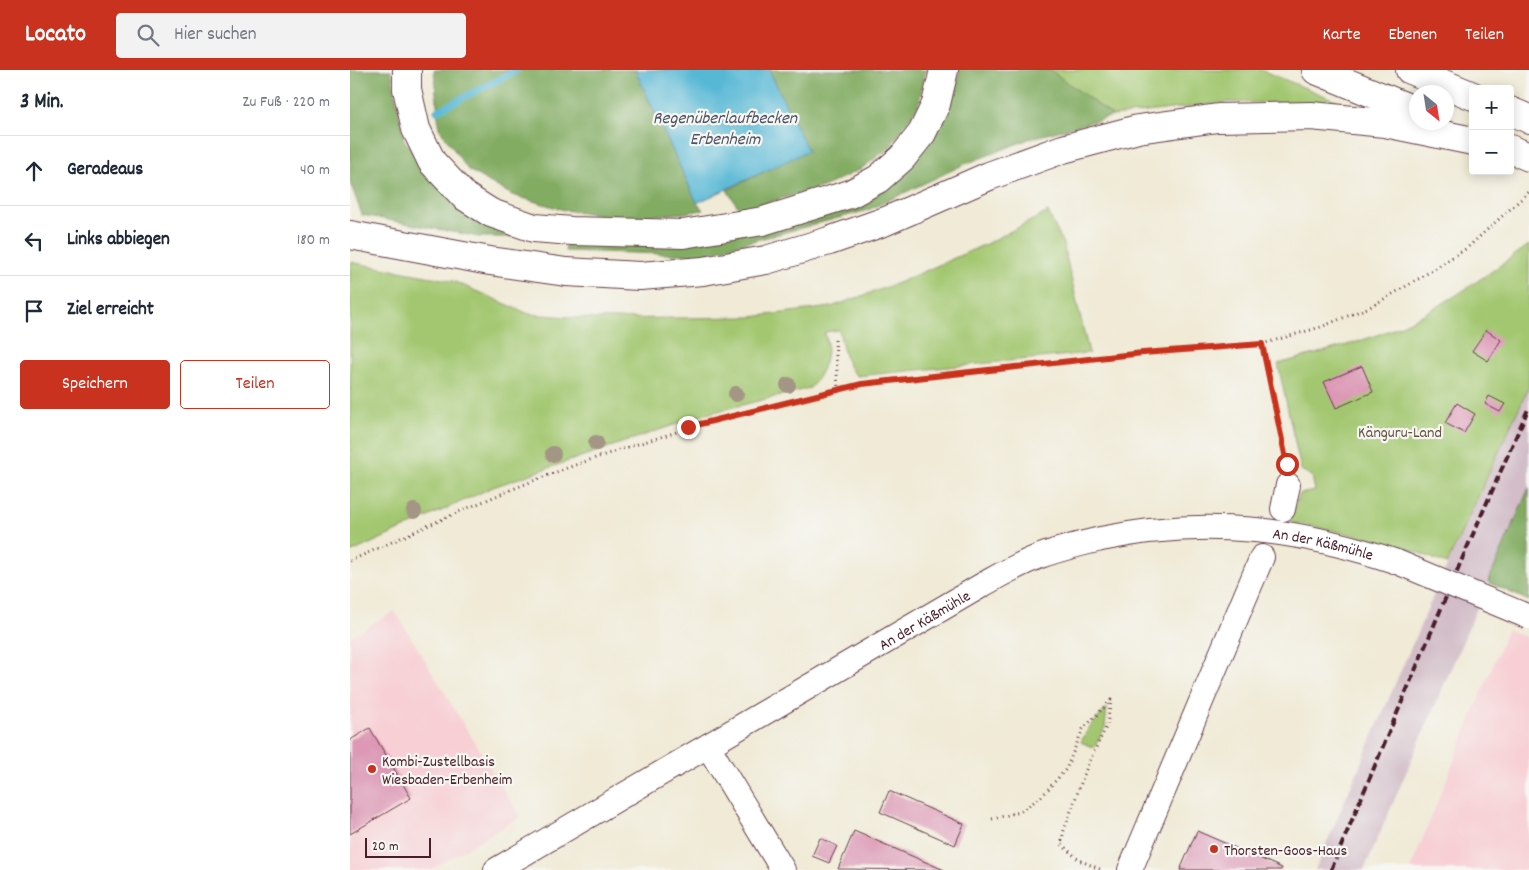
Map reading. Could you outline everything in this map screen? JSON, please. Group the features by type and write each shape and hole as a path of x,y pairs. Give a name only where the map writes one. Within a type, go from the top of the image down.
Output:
{"highway":[{"path":"407,70 406,89 416,129 432,162 464,196 491,214 534,228 683,234 763,221 850,194 878,179 902,158 922,133 936,104 944,70"},
{"path":"1316,70 1409,108"},
{"path":"1410,70 1469,94"},
{"path":"1514,112 1529,118"},
{"path":"350,235 490,261 566,272 640,276 703,271 766,260 829,241 886,221 990,176 1063,149 1138,129 1218,118 1310,116 1385,123 1469,141"},
{"path":"1454,126 1469,132"},
{"path":"1514,152 1529,158"}],"street":[{"path":"1283,509 1288,485"},
{"name":"An der Käßmühle","path":"496,870 1013,568 1039,556 1083,543 1127,534 1176,528 1254,529 1345,546 1396,562 1529,617"},
{"path":"1130,870 1262,557"},
{"path":"708,746 783,870"}],"path":[{"path":"350,561 470,507 582,462 688,427 838,389 862,384 1134,354 1262,344 1321,328 1380,301 1467,248 1529,192"},
{"path":"835,340 838,389"},
{"path":"1262,344 1287,464 1288,485"},
{"path":"992,819 1020,812 1042,796 1066,769 1083,729 1111,700 1107,725 1088,764 1064,830 1061,844 1079,860 1102,870"}],"shaded area":[{"path":"1529,386 1529,488 1364,870 1315,870 1431,601"},
{"path":"395,611 520,817 430,870 350,870 350,637"},
{"path":"1507,630 1529,638 1529,870 1410,870"}],"green space":[{"path":"350,70 391,70 404,140 464,212 514,237 479,237 362,215 350,182"},
{"path":"434,70 635,70 697,203 703,210 627,218 564,210 512,195 468,170 439,128"},
{"path":"769,70 926,70 918,106 890,147 861,169 823,187 740,210 727,190 807,150"},
{"path":"959,70 1050,70 1113,116 1029,139 963,165 868,210 700,255 565,251 567,239 766,228 932,135 957,87"},
{"path":"1050,70 1261,70 1345,104 1230,102 1113,116"},
{"path":"1048,212 1063,244 1089,353 857,376 847,361 839,330 825,332 826,359 820,374 810,388 706,414 493,487 350,553 350,262 453,281 529,314 596,319 751,317 831,307 898,283 986,244"},
{"name":"Känguru-Land","path":"1529,245 1529,386 1447,564 1404,547 1370,538 1289,522 1300,494 1315,491 1312,476 1301,470 1278,364 1359,341 1391,330 1423,315"},
{"path":"1529,488 1529,601 1488,582"},
{"path":"1107,708 1105,727 1094,748 1081,742 1088,729"}],"water":[{"name":"Regenüberlaufbecken Erbenheim","path":"635,70 769,70 808,151 697,203"}],"building":[{"path":"1486,330 1501,340 1488,361 1472,351"},
{"path":"1362,366 1373,392 1336,408 1324,382"},
{"path":"1489,396 1505,404 1500,412 1485,404"},
{"path":"1457,403 1475,414 1464,433 1445,423"},
{"name":"Kombi-Zustellbasis Wiesbaden-Erbenheim","path":"370,728 411,798 350,834 350,740"},
{"path":"889,791 964,824 955,845 880,812"},
{"path":"854,831 944,870 838,869"},
{"name":"Thorsten-Goos-Haus","path":"1197,831 1282,868 1281,870 1180,870"},
{"path":"820,838 837,846 829,863 812,856"}],"waterway":[{"path":"437,111 517,70"}],"railway":[{"path":"1331,870 1459,566 1529,407"}],"place":[{"name":"Kombi-Zustellbasis Wiesbaden-Erbenheim","path":"372,769"},
{"name":"Thorsten-Goos-Haus","path":"1214,849"}],"route":[{"path":"688,427 862,384 1143,353 1262,344 1287,464"}]}
